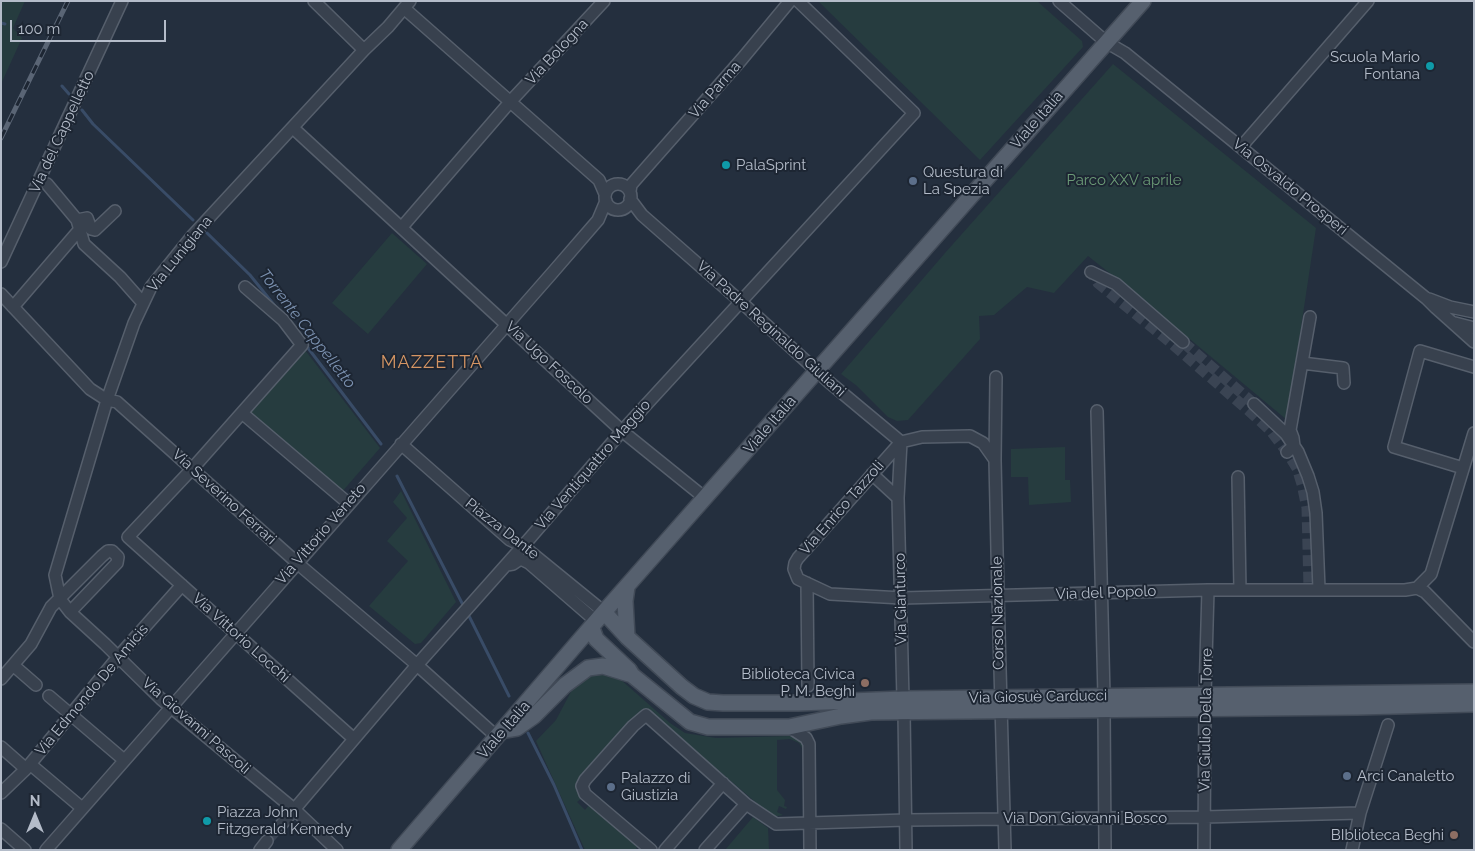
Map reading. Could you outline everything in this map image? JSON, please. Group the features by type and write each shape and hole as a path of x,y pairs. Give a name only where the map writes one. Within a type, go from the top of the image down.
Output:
{"main road":[{"name":"Viale Italia","path":"399,850 598,620 1143,1"},
{"path":"626,637 625,601 627,587"},
{"name":"Via Giosuè Carducci","path":"904,706 789,727 708,727 690,722 632,675 596,639 598,620 626,637 694,696 708,702 904,706 1205,702 1474,704"},
{"name":"Via Giosuè Carducci","path":"501,733 517,728 534,716 565,685 588,668 603,666 632,675"},
{"name":"Via Giosuè Carducci","path":"1205,702 1474,692"}],"street":[{"name":"Via del Cappelletto","path":"1,262 122,1"},
{"path":"314,1 364,50"},
{"path":"591,21 604,1"},
{"name":"Via Bologna","path":"510,102 604,1"},
{"name":"Via Parma","path":"624,190 638,177 742,59 790,1"},
{"name":"Via Ventiquattro Maggio","path":"281,825 417,665 622,431 740,300 914,113 798,1"},
{"path":"1059,1 1106,42"},
{"path":"1241,148 1368,1"},
{"path":"407,5 510,102 599,180 612,203 626,206 624,190"},
{"name":"Via Lunigiana","path":"60,599 55,575 107,400 134,323 151,287 193,235 407,5"},
{"name":"Via Osvaldo Prosperi","path":"1106,42 1125,53 1427,299 1451,322 1474,328"},
{"path":"402,227 510,102"},
{"name":"Via Ugo Foscolo","path":"293,128 622,431 700,494"},
{"path":"599,180 624,190"},
{"path":"47,184 79,224 84,244 143,303"},
{"path":"612,203 608,188 624,190"},
{"name":"Via Padre Reginaldo Giuliani","path":"624,190 642,215 740,300 817,371 901,442"},
{"name":"Via Padre Reginaldo Giuliani","path":"612,203 642,215"},
{"name":"Via Vittorio Veneto","path":"46,850 612,203"},
{"path":"13,307 79,224 87,218 91,229 96,230 115,211"},
{"path":"1091,272 1116,284 1183,342"},
{"path":"192,469 302,345 283,320 245,287"},
{"name":"Via Severino Ferrari","path":"1,294 90,389 107,400 117,402 297,562 417,665 501,733"},
{"path":"1427,299 1450,307 1474,312"},
{"path":"1290,449 1294,438 1290,430 1310,317"},
{"path":"1451,322 1474,342"},
{"path":"1463,468 1394,447 1420,351 1474,367"},
{"path":"1302,363 1343,368 1344,383"},
{"name":"Corso Nazionale","path":"996,377 995,460 1005,850"},
{"path":"1254,404 1279,426 1290,449 1308,476 1313,492 1316,513 1319,589"},
{"path":"1097,411 1102,593 1105,850"},
{"path":"242,413 348,503"},
{"path":"1474,433 1431,574 1417,588 1425,592 1474,642"},
{"path":"901,442 912,438 970,436 983,443 995,460"},
{"name":"Via Enrico Tazzoli","path":"808,686 803,581 794,569 795,563 901,442"},
{"name":"Via Gianturco","path":"901,442 898,498 902,598 906,850"},
{"name":"Piazza Dante","path":"400,444 510,540 523,546 598,620"},
{"name":"Via Vittorio Locchi","path":"192,469 128,537 354,739"},
{"path":"872,474 898,498"},
{"path":"1238,477 1240,590"},
{"path":"1,679 31,644 51,607 108,551 112,552 118,557 114,567 70,612"},
{"name":"Piazza Dante","path":"505,566 519,560 524,560 598,620"},
{"name":"Via del Popolo","path":"803,581 830,594 902,598 1208,590 1405,590 1417,588"},
{"name":"Via Edmondo De Amicis","path":"1,793 28,766 118,657 182,586"},
{"name":"Via Giulio Della Torre","path":"1204,850 1208,590"},
{"name":"Via Giovanni Pascoli","path":"60,599 70,612 170,706 295,810 337,850"},
{"path":"13,665 36,685"},
{"path":"49,696 124,760"},
{"name":"Via Don Giovanni Bosco","path":"651,850 585,794 582,786 585,780 639,720 646,716 652,719 746,804 776,824 906,820 1204,818 1360,813"},
{"path":"1352,850 1360,813 1388,725"},
{"path":"789,727 806,738 809,744 810,850"},
{"path":"1,747 82,808"},
{"path":"665,850 723,784"},
{"path":"705,850 746,804"},
{"path":"1,829 25,850"}],"green space":[{"path":"1,1 25,1 13,28 22,38 1,84"},
{"path":"818,1 1037,1 1082,41 1083,47 980,160"},
{"name":"Parco XXV aprile","path":"1113,64 1316,228 1287,420 1088,256 1054,293 1027,287 994,315 979,316 980,339 908,420 897,421 888,417 857,386 841,374 945,253"},
{"path":"392,233 427,264 368,334 332,303"},
{"path":"305,350 380,448 341,493 251,412"},
{"path":"1065,447 1065,480 1070,480 1071,502 1029,505 1028,477 1011,477 1011,449"},
{"path":"401,491 456,602 421,643 415,644 369,606 408,561 387,541 407,518 393,502"},
{"path":"605,673 620,679 670,723 685,733 716,738 790,736 797,739 805,749 806,763 803,762 803,750 799,743 790,739 777,740 777,790 785,800 784,806 787,807 786,809 779,806 777,812 783,815 773,817 650,712 582,778 582,798 577,802 585,810 590,804 638,846 635,850 585,850 536,741 556,720 574,686 589,675"},
{"path":"753,817 768,828 769,850 725,850"}],"waterway":[{"name":"Torrente Cappelletto","path":"1,23 5,24"},
{"name":"Torrente Cappelletto","path":"62,86 69,94"},
{"name":"Torrente Cappelletto","path":"82,110 93,124 193,220"},
{"name":"Torrente Cappelletto","path":"207,233 250,275 275,306"},
{"name":"Torrente Cappelletto","path":"305,344 381,444"},
{"name":"Torrente Cappelletto","path":"397,476 463,605"},
{"name":"Torrente Cappelletto","path":"469,616 509,696"},
{"name":"Torrente Cappelletto","path":"528,733 554,785 582,850"}],"tunnel":[{"path":"1088,276 1091,272 1098,283 1170,342 1256,417 1271,431 1287,452 1297,468 1307,508 1309,589"},
{"path":"1183,342 1254,404"},
{"path":"267,841 281,825"}],"railway":[{"path":"1,138 68,1"}],"place":[{"name":"Scuola Mario Fontana","path":"1430,66"},
{"name":"PalaSprint","path":"726,165"},
{"name":"Questura di La Spezia","path":"913,181"},
{"name":"Biblioteca Civica P. M. Beghi","path":"865,683"},
{"name":"Arci Canaletto","path":"1347,776"},
{"name":"Palazzo di Giustizia","path":"611,787"},
{"name":"Piazza John Fitzgerald Kennedy","path":"207,821"},
{"name":"BIblioteca Beghi","path":"1454,835"}],"district":[{"name":"MAZZETTA","path":"432,363"}]}
